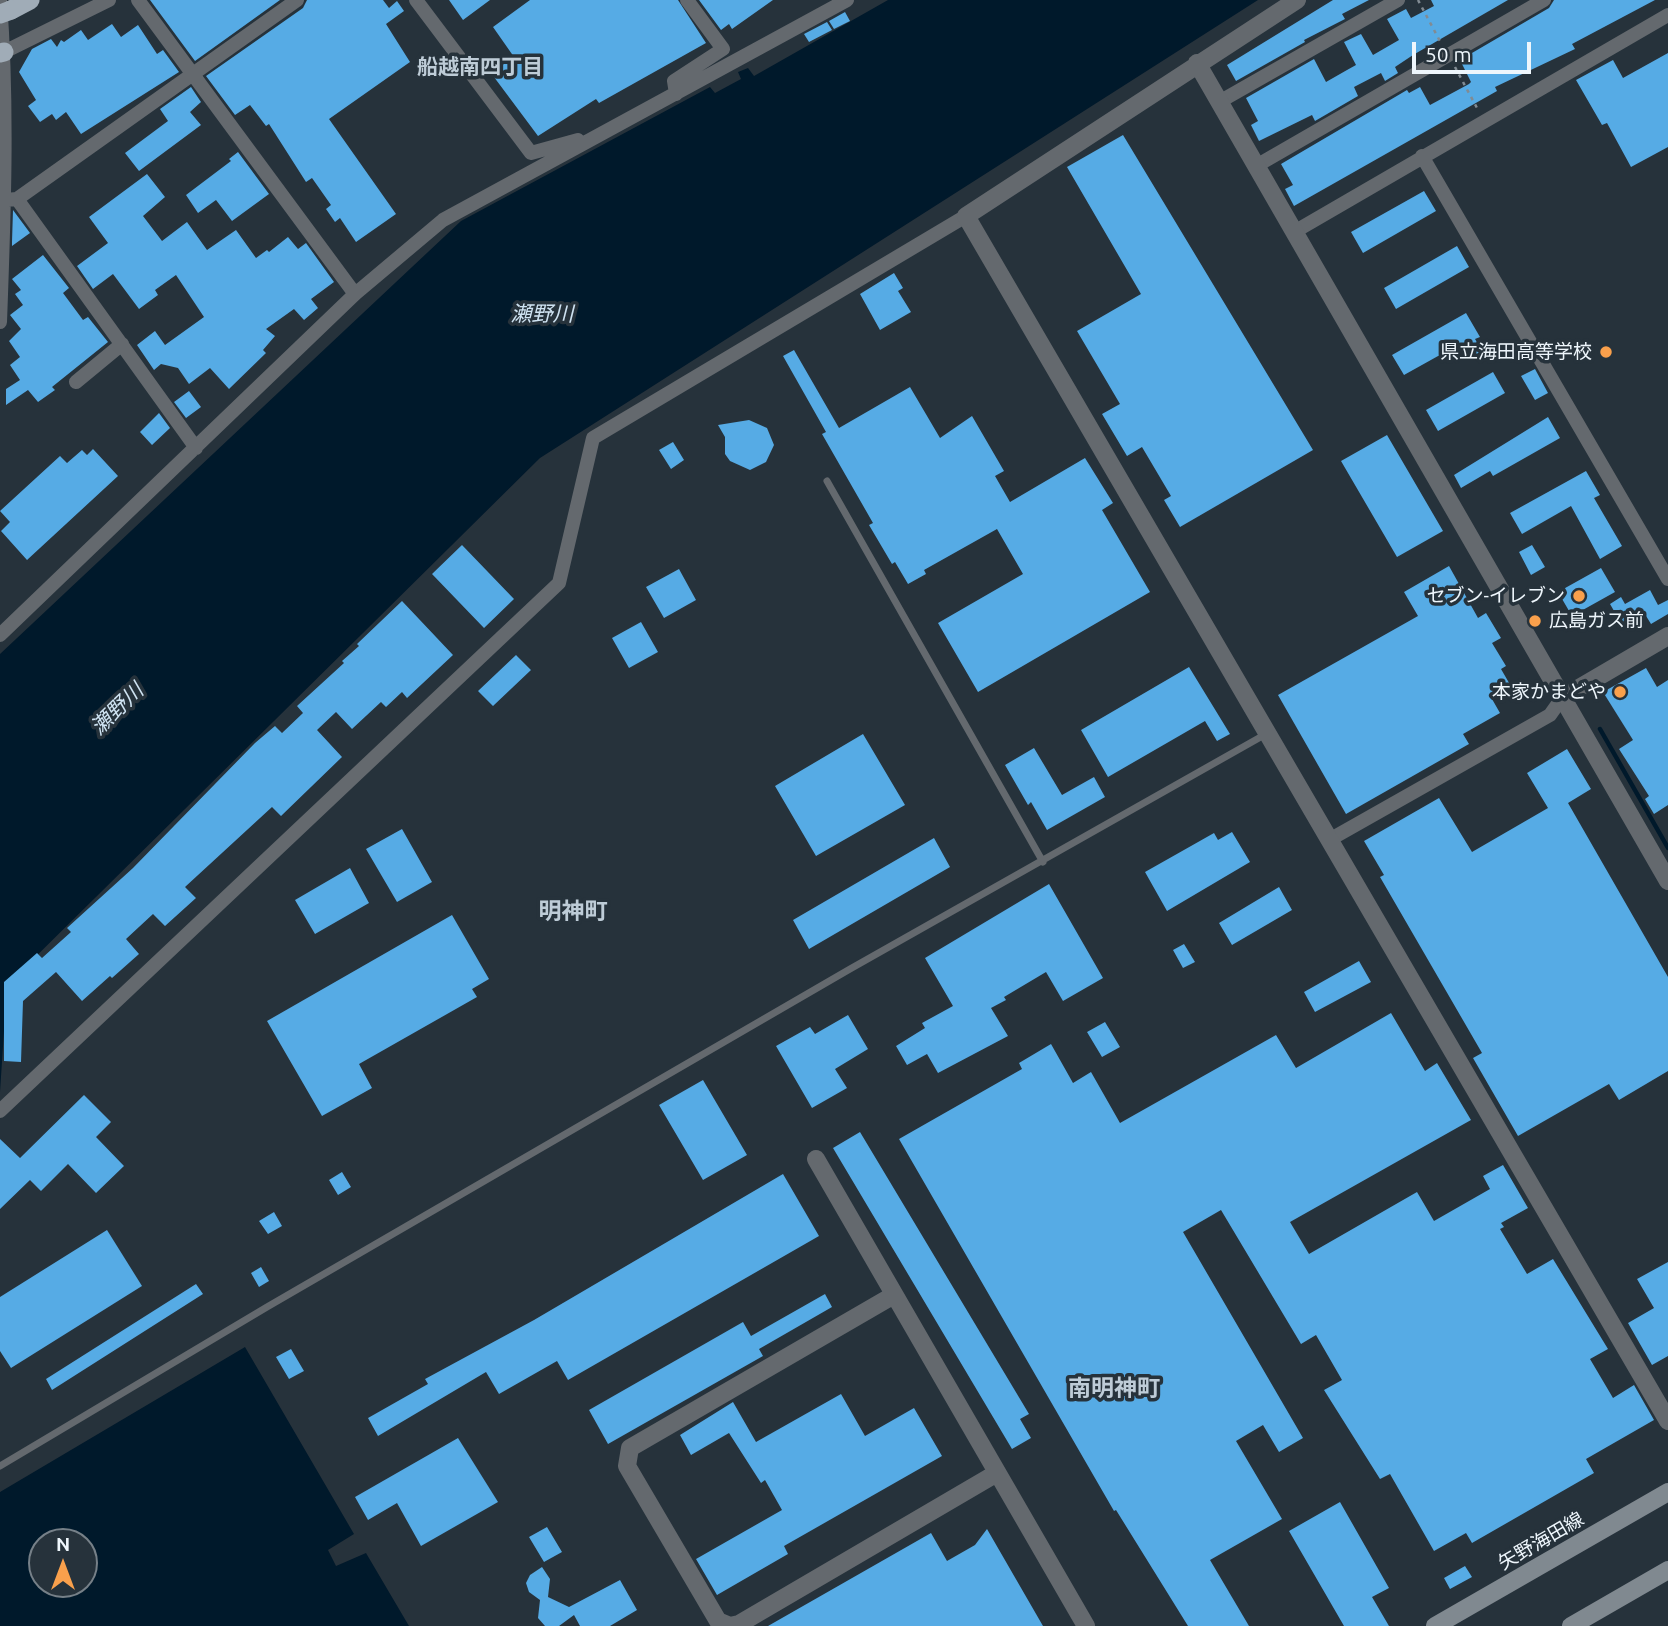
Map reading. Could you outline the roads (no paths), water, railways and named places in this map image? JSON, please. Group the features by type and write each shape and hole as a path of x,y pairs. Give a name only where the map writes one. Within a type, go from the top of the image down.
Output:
{"highway":[{"path":"4,8 30,0"}],"main road":[{"name":"矢野海田線","path":"1435,1626 1668,1492"},
{"path":"1571,1626 1668,1570"}],"street":[{"path":"2,53 109,0"},
{"path":"138,0 194,72 355,294"},
{"path":"7,205 297,0"},
{"path":"416,0 531,153 603,133"},
{"path":"676,94 674,80 723,49 687,0"},
{"path":"0,635 355,294 443,220 846,0"},
{"path":"0,1111 559,583 593,438 966,216 1297,0"},
{"path":"1219,102 1398,0"},
{"path":"1256,166 1544,0"},
{"path":"0,322 7,205 2,53 4,8"},
{"path":"1294,232 1668,15"},
{"path":"1197,63 1668,881"},
{"path":"1422,156 1668,579"},
{"path":"7,205 122,344 197,447"},
{"path":"966,216 1668,1421"},
{"path":"76,382 122,344"},
{"path":"1329,840 1550,715 1562,698 1668,636"},
{"path":"816,1160 1086,1626"},
{"path":"894,1295 631,1448 627,1466 718,1621 730,1626 739,1624 997,1473"}],"lane":[{"path":"827,481 1043,862"},
{"path":"0,1466 279,1300 802,996 1267,733"}],"water":[{"name":"瀬野川","path":"888,0 1258,0 540,458 7,985 0,1092 0,654 461,221 710,87 715,93 741,79 738,72 748,68 754,76"},
{"path":"245,1347 354,1534 328,1550 336,1566 366,1553 409,1626 0,1626 0,1492"}],"waterway":[{"path":"1600,729 1668,848"}],"place":[{"name":"県立海田高等学校","path":"1606,352"},
{"name":"セブン-イレブン","path":"1579,596"},
{"name":"広島ガス前","path":"1535,621"},
{"name":"本家かまどや","path":"1620,692"}],"district":[{"name":"船越南四丁目","path":"480,67"},
{"name":"明神町","path":"573,911"},
{"name":"南明神町","path":"1114,1388"}]}
